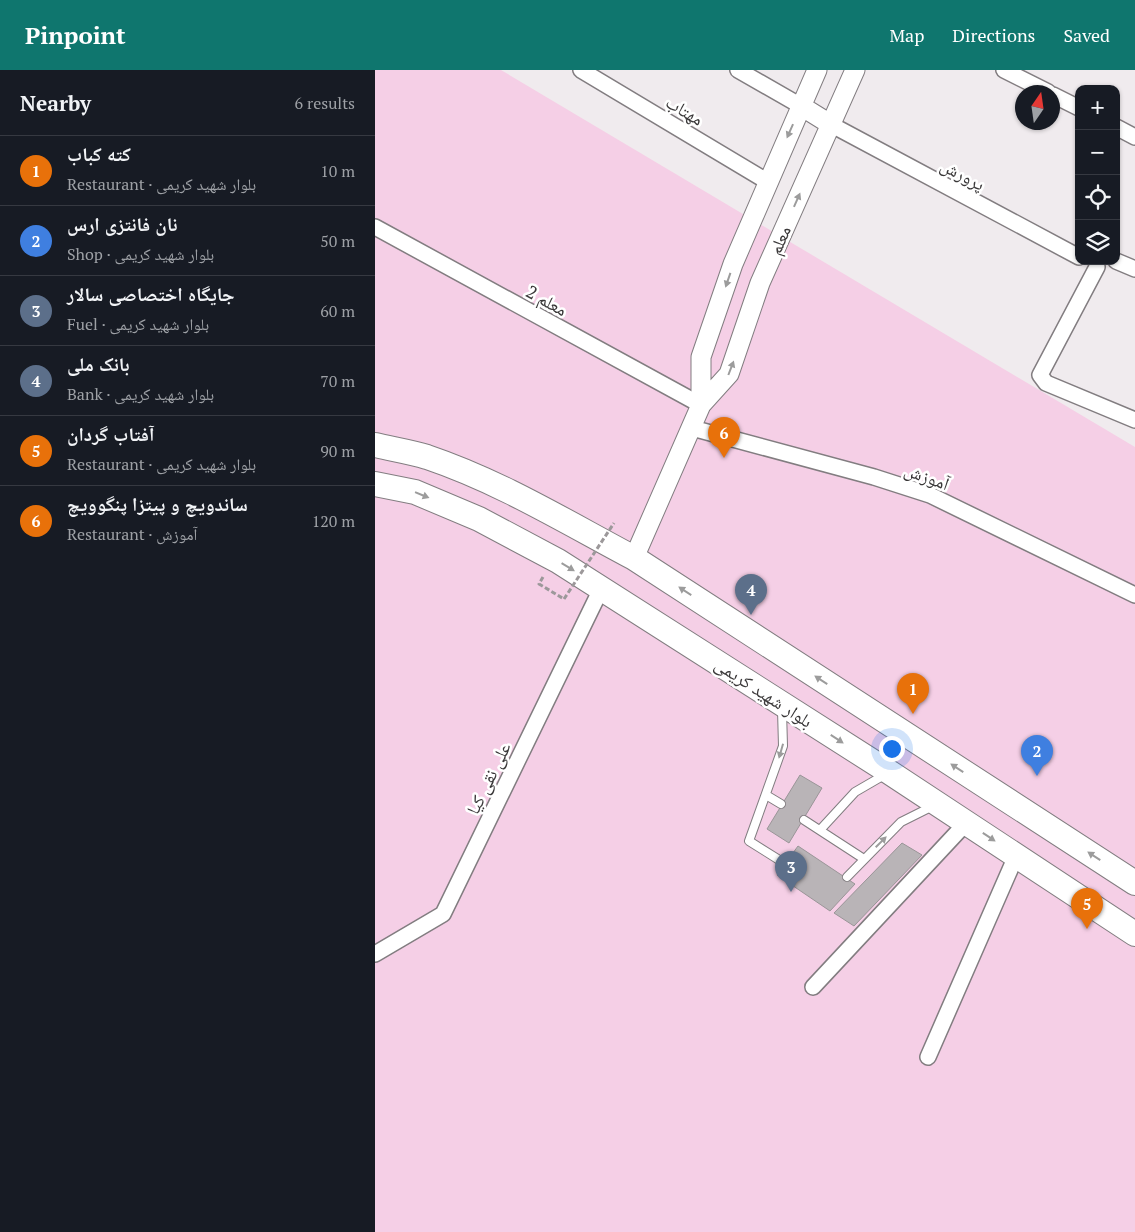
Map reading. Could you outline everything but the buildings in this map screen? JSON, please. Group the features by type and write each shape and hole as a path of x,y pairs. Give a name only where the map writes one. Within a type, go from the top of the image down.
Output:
{"main road":[{"path":"375,446 427,457 496,485 576,525 634,558 1135,883"},
{"name":"بلوار شهید کریمی","path":"375,484 415,492 479,519 602,587 967,822 1135,934"}],"street":[{"name":"مهتاب","path":"581,70 768,182"},
{"path":"738,70 830,124"},
{"name":"معلم","path":"701,405 701,357 733,264 817,70"},
{"name":"معلم","path":"634,558 701,405 729,374 760,283 855,70"},
{"path":"1005,70 1034,85"},
{"path":"1060,98 1075,106"},
{"name":"پرورش","path":"830,124 1075,255"},
{"path":"1120,129 1135,137"},
{"name":"معلم 2","path":"375,226 701,405"},
{"path":"1120,263 1135,269"},
{"path":"1094,265 1040,375 1046,383 1135,420"},
{"name":"آموزش","path":"692,428 930,495 1135,595"},
{"name":"علی نقی کیا","path":"375,954 443,914 602,587"},
{"path":"813,987 967,822"},
{"path":"928,1057 1016,856"}],"lane":[{"path":"782,703 783,746 749,841 784,863"},
{"path":"819,830 855,792 889,772"},
{"path":"766,795 781,804"},
{"path":"847,877 901,822 937,804"},
{"path":"804,820 863,860"}],"path":[{"path":"539,584 564,599 614,523"}],"shaded area":[{"path":"375,70 501,70 1135,447 1135,1232 375,1232"}],"place":[{"name":"ساندویچ و پیتزا پنگوویچ","path":"724,458"},
{"name":"بانک ملی","path":"751,615"},
{"name":"کته کباب","path":"913,714"},
{"name":"نان فانتزی ارس","path":"1037,776"},
{"name":"جایگاه اختصاصی سالار","path":"791,892"},
{"name":"آفتاب گردان","path":"1087,929"}]}
